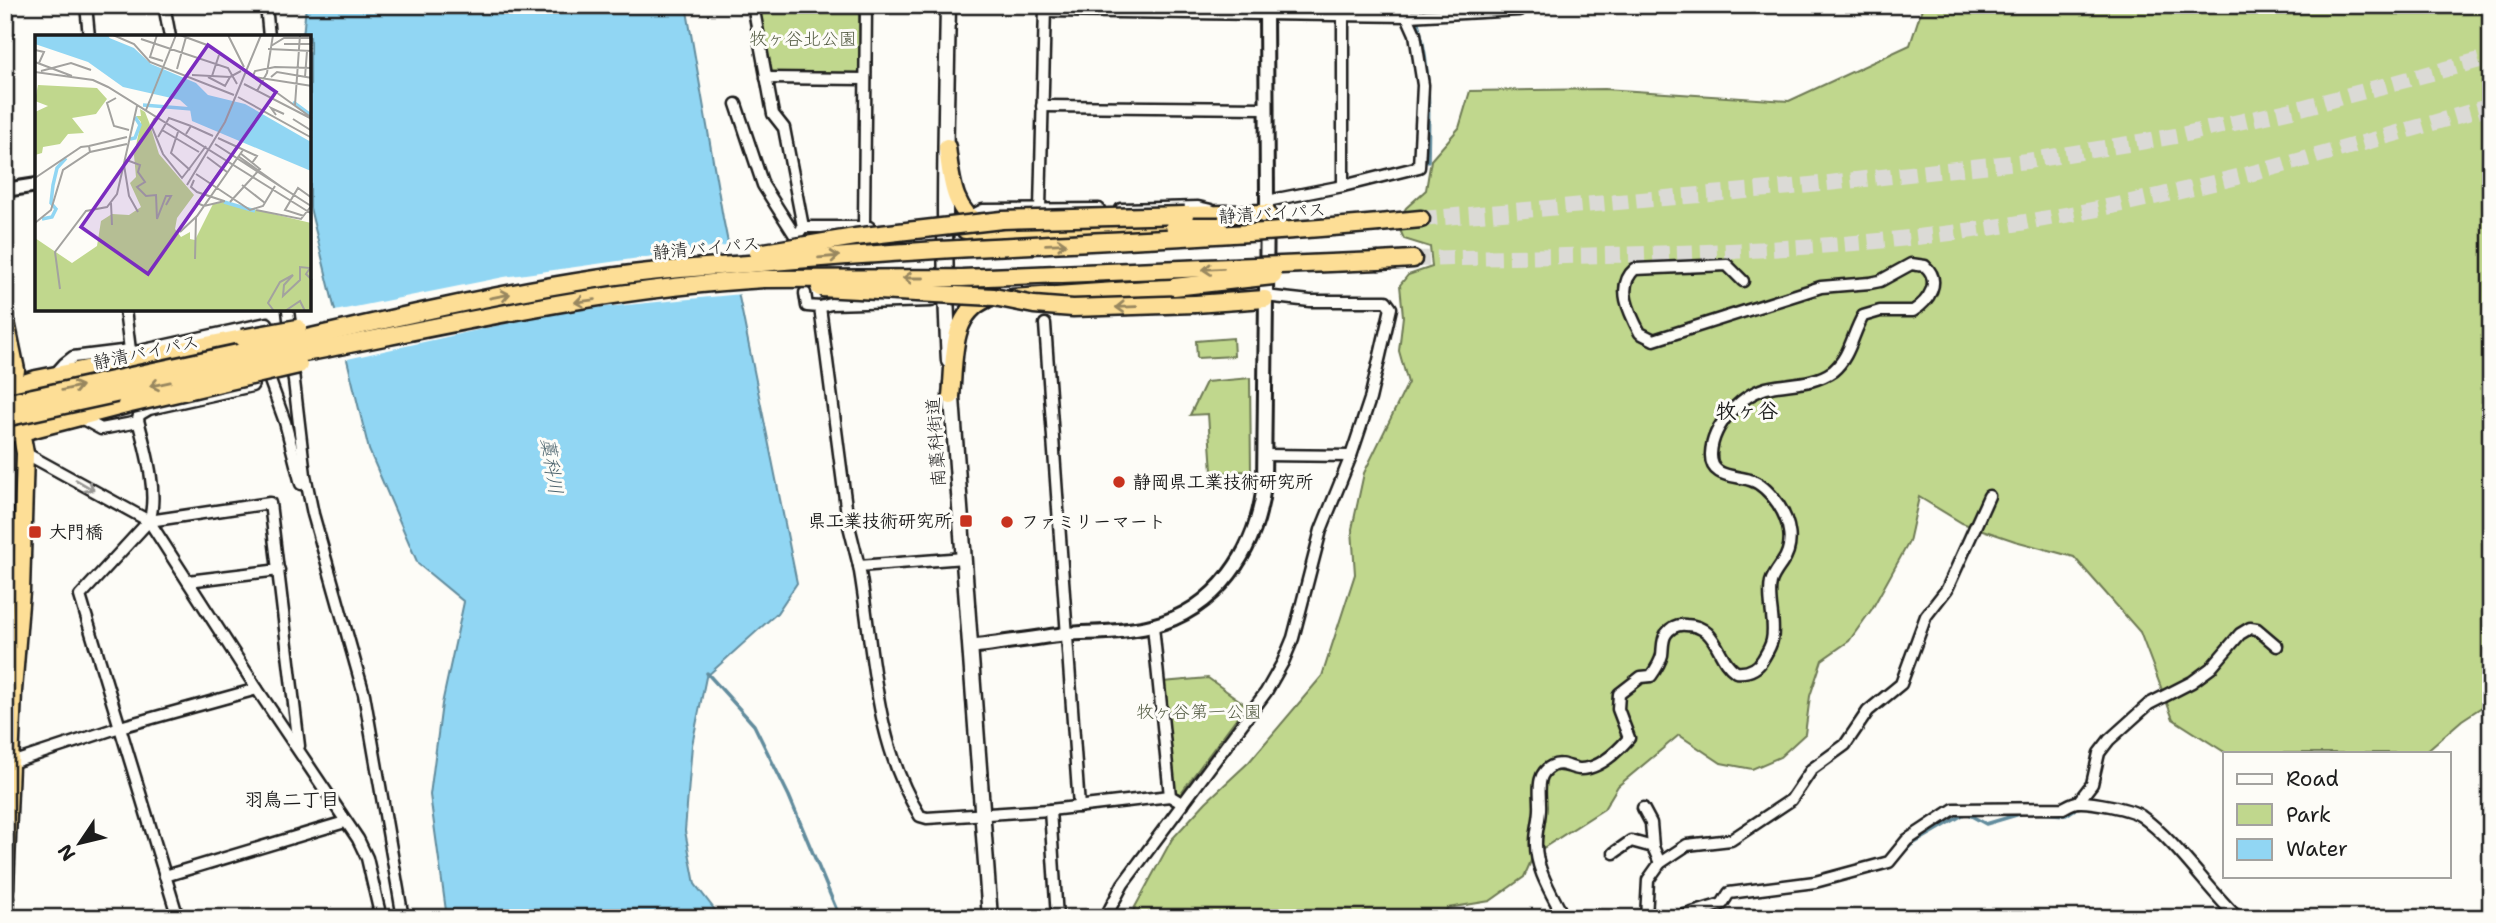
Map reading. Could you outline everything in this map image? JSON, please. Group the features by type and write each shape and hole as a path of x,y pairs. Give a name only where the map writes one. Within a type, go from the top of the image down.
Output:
{"highway":[{"path":"947,147 956,198 969,217 991,230"},
{"path":"945,231 1180,220 1267,207"},
{"name":"静清バイパス","path":"5,403 433,309 583,281 655,271 854,254 1193,238 1421,219"},
{"path":"655,271 855,237 1002,220 1180,220 1260,227 1379,223"},
{"name":"静清バイパス","path":"5,418 498,314 684,285 764,279 962,278 1413,259"},
{"path":"945,301 1174,287 1380,261"},
{"path":"652,291 816,288 994,297 1034,305 1073,308 1195,304 1265,298"},
{"path":"951,396 960,326 972,307 987,299"},
{"path":"8,383 287,330 433,309"},
{"path":"5,317 16,370 8,383 25,453 13,591 5,888"},
{"path":"5,434 282,370 432,328"},
{"path":"5,900 6,918"}],"main road":[{"name":"南藁科街道","path":"948,5 945,301 990,918"}],"street":[{"path":"86,5 89,35"},
{"path":"164,5 170,35"},
{"path":"266,5 269,35"},
{"path":"736,104 752,156 771,200 796,237 803,227 784,128 773,114 753,5"},
{"path":"863,227 866,5"},
{"path":"1267,207 1415,170 1421,163 1423,85 1415,34 1402,5"},
{"path":"1040,209 1045,8 1266,10 1408,16 1519,10 1518,5"},
{"path":"970,646 1153,626 1182,613 1210,595 1235,569 1250,542 1259,515 1265,455 1266,10"},
{"path":"1343,15 1343,186"},
{"path":"766,78 865,79"},
{"path":"1042,106 1265,107"},
{"path":"5,190 35,186"},
{"path":"969,217 983,210 1040,209 1198,207 1208,208 1215,213"},
{"path":"803,227 945,231"},
{"path":"1564,918 1541,872 1535,843 1540,804 1538,788 1546,771 1557,764 1581,769 1590,767 1617,752 1629,738 1618,709 1619,694 1640,677 1651,676 1659,663 1666,634 1674,627 1683,624 1701,628 1718,646 1724,662 1736,672 1752,670 1760,664 1772,640 1771,582 1788,553 1791,542 1789,531 1778,505 1761,485 1749,479 1738,479 1718,472 1711,462 1713,441 1724,421 1739,404 1756,393 1770,387 1813,380 1830,373 1848,354 1856,328 1863,316 1880,311 1913,310 1928,298 1933,289 1933,278 1925,266 1911,264 1880,281 1821,287 1654,340 1640,333 1625,297 1625,282 1635,269 1727,265 1743,281"},
{"path":"805,293 807,306 820,307 831,304 945,301"},
{"path":"1105,918 1129,876 1266,692 1283,662 1293,638 1321,530 1352,456 1382,353 1391,308 1389,303 1381,300 1265,298"},
{"path":"820,307 848,522 859,566 882,725 904,786 922,818 1050,810 1170,796 1183,804"},
{"path":"124,312 130,350"},
{"path":"54,376 73,357 130,350 135,352 245,327 267,325 270,312"},
{"path":"1045,324 1079,807"},
{"path":"178,918 80,596 149,521 153,510 139,415 149,409 252,386 254,382 245,327"},
{"path":"292,364 305,474 313,514 364,694 403,918"},
{"path":"269,378 285,422 303,491 313,514"},
{"path":"81,418 101,429 138,422"},
{"path":"25,453 149,521 358,839 367,858 381,918"},
{"path":"1265,455 1352,456"},
{"path":"1646,918 1648,880 1660,863 1687,845 1731,840 1791,800 1812,769 1845,745 1868,710 1901,684 1926,615 1947,589 1989,496"},
{"path":"149,521 270,503 299,750"},
{"path":"859,566 964,558"},
{"path":"188,581 279,570"},
{"path":"1153,626 1170,796"},
{"path":"2078,802 2092,784 2099,753 2109,740 2148,704 2192,682 2211,668 2240,634 2250,628 2257,629 2277,646"},
{"path":"9,761 257,689"},
{"path":"1676,918 1722,904 1729,893 1815,882 1889,862 1906,840 1955,809 2063,807 2078,802 2126,808 2140,815 2179,852 2238,918"},
{"path":"1643,808 1651,823 1653,848 1660,863"},
{"path":"1050,810 1057,918"},
{"path":"165,876 345,821"},
{"path":"1614,853 1631,841 1653,848"}],"green space":[{"name":"牧ヶ谷北公園","path":"757,5 859,5 860,75 770,73"},
{"path":"1273,5 1349,5 1349,9 1273,9"},
{"path":"1923,5 2491,5 2491,701 2462,720 2425,752 2224,752 2173,719 2140,632 2074,557 1962,523 1919,497 1909,542 1872,609 1849,641 1822,660 1810,696 1805,734 1780,757 1752,769 1721,763 1679,735 1618,786 1604,809 1534,854 1524,877 1490,901 1448,908 1438,918 1129,918 1172,839 1206,802 1249,762 1322,676 1355,574 1352,529 1364,473 1408,383 1399,351 1403,316 1400,285 1408,275 1432,267 1430,247 1404,239 1397,223 1406,208 1426,190 1431,160 1459,128 1470,91 1604,89 1789,101 1910,45"},
{"path":"1233,338 1234,356 1197,358 1196,341"},
{"path":"1250,378 1251,471 1227,472 1213,485 1208,414 1190,415 1206,382"},
{"name":"牧ヶ谷第一公園","path":"1208,678 1246,705 1180,794 1174,792 1163,682"}],"water":[{"name":"藁科川","path":"306,5 686,5 723,218 797,583 777,613 706,677 692,745 685,831 695,884 721,918 447,918 430,795 442,704 464,602 418,564 369,450 312,216 312,35 303,35"}],"pier":[{"path":"732,245 742,294 563,311 343,360 330,312 504,277"}],"waterway":[{"path":"1412,5 1426,63 1429,101 1428,161"},
{"path":"707,673 754,725 789,796 840,918"},
{"path":"2038,813 2066,815 2075,809"},
{"path":"1898,858 1911,845 1966,813 1986,824 2023,813"},
{"path":"1814,887 1890,865"},
{"path":"1652,918 1713,902"}],"tunnel":[{"path":"1421,219 1792,187 2027,161 2181,135 2301,108 2491,57"},
{"path":"1413,259 1650,254 1808,247 1965,231 2100,208 2213,183 2491,106"}],"place":[{"name":"静岡県工業技術研究所","path":"1119,482"},
{"name":"県工業技術研究所","path":"966,521"},
{"name":"ファミリーマート","path":"1007,522"},
{"name":"大門橋","path":"35,532"}],"district":[{"name":"牧ヶ谷","path":"1747,411"},
{"name":"羽鳥二丁目","path":"292,799"}]}
